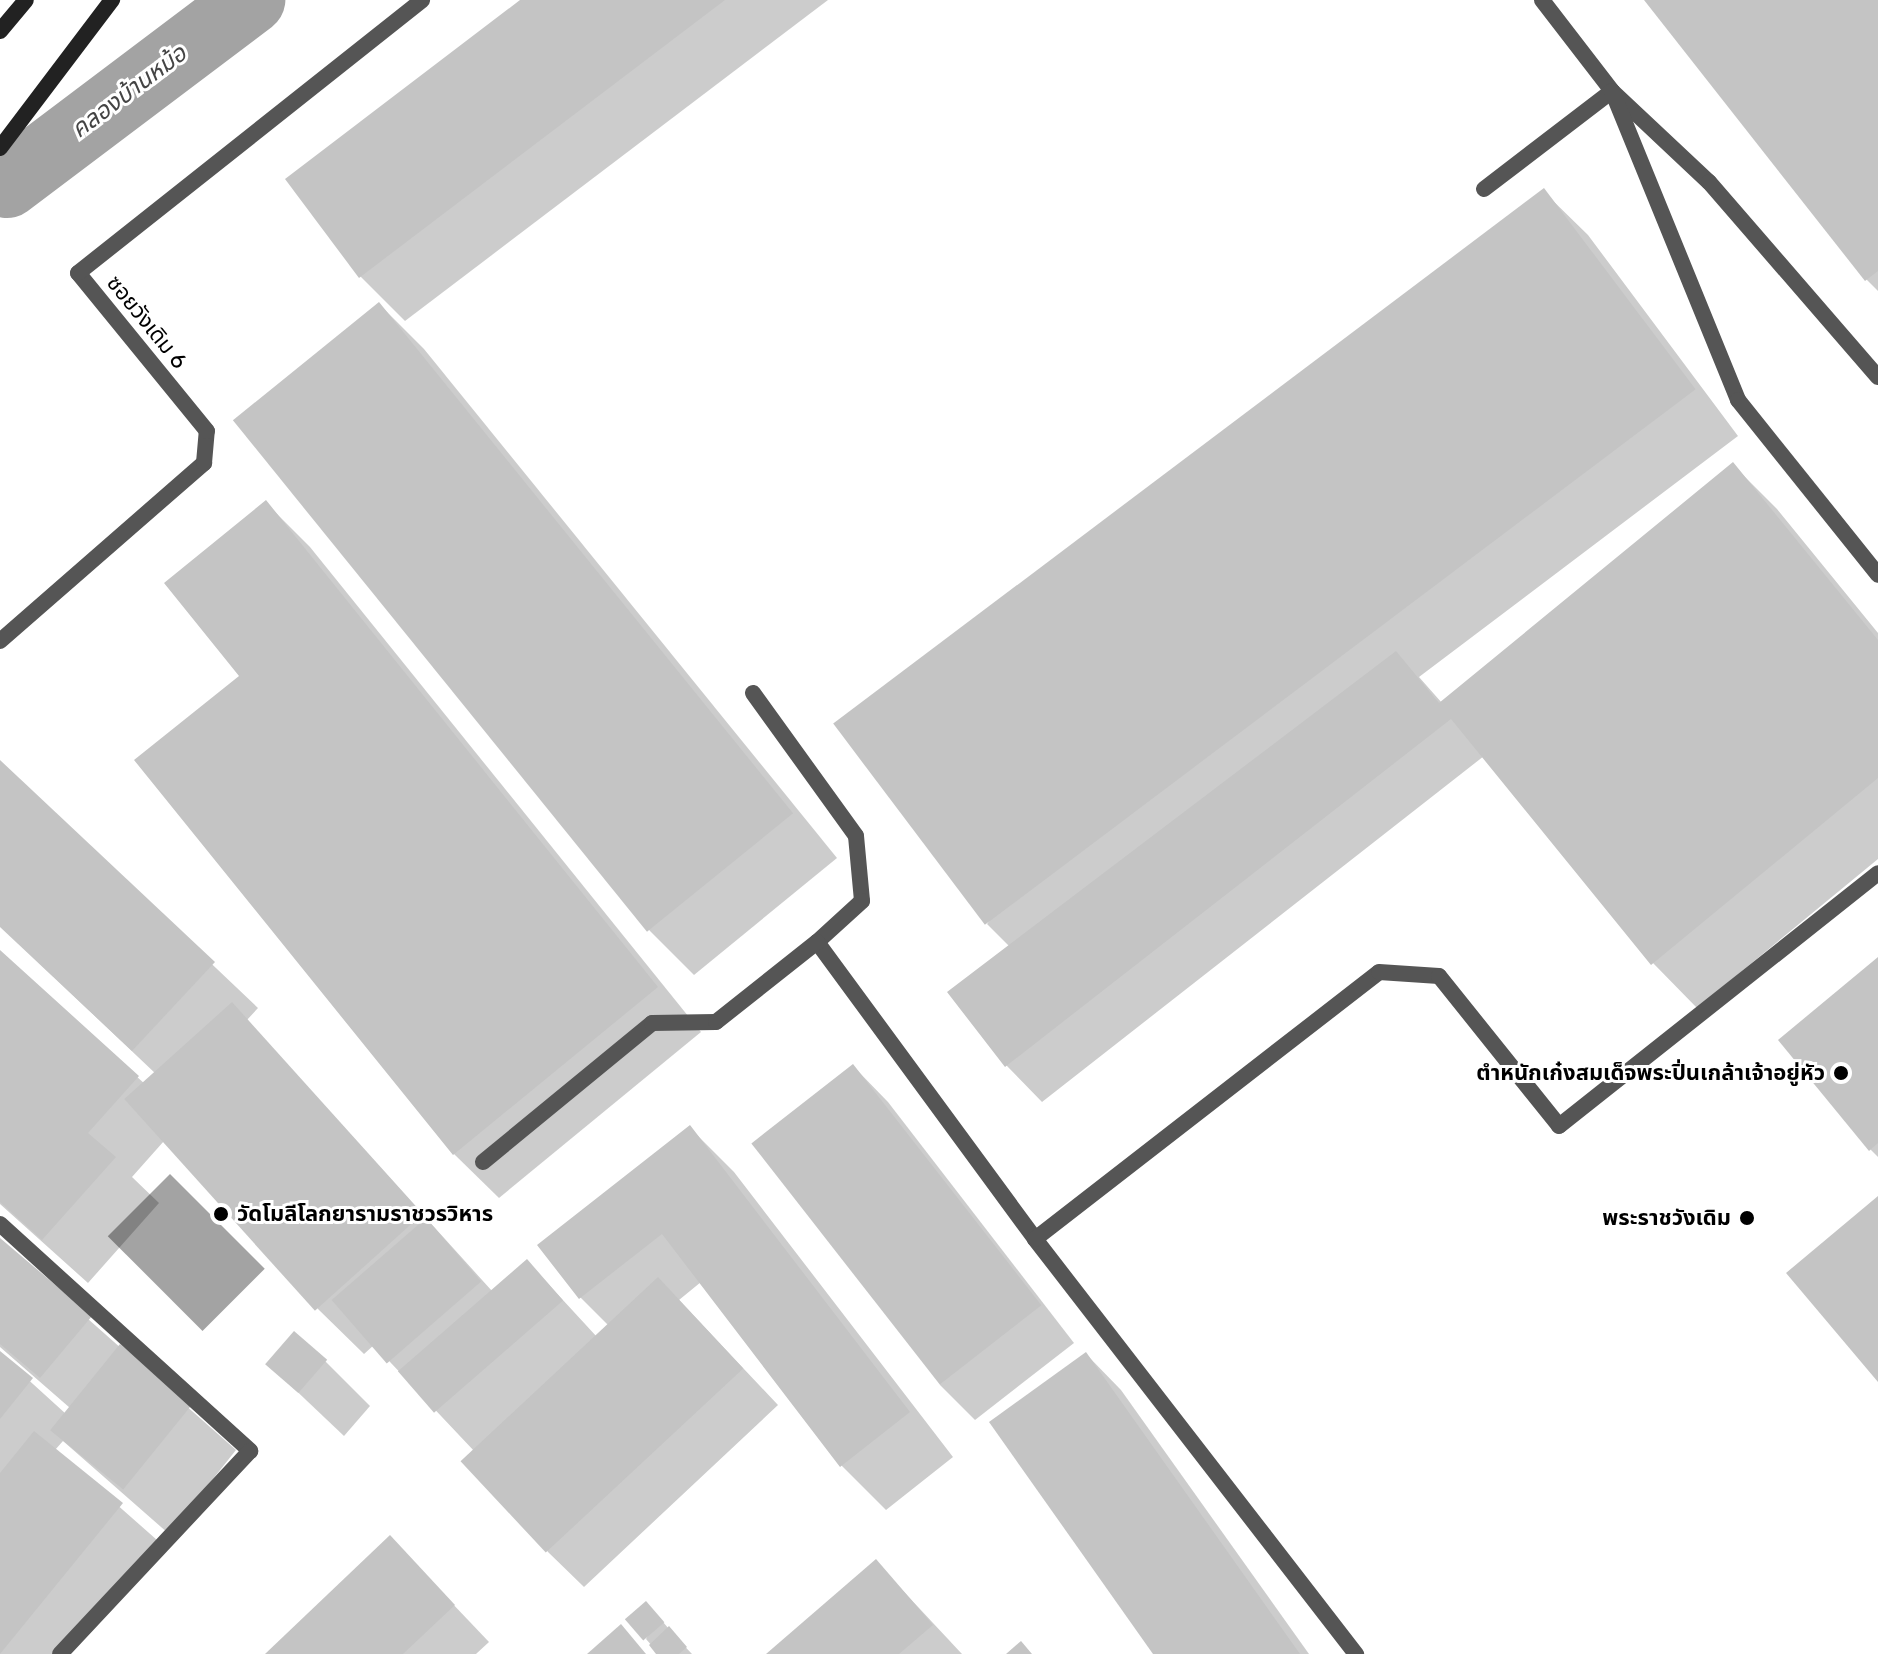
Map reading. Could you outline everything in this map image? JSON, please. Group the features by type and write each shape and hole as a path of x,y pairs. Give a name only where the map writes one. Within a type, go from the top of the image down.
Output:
{"main road":[{"path":"0,31 26,0"},
{"path":"0,148 112,0"}],"street":[{"name":"ซอยวังเดิม 6","path":"0,641 204,463 207,431 78,273 422,0"},
{"path":"1542,0 1612,91 1709,182 1878,377"},
{"path":"1484,189 1612,91"},
{"path":"1612,91 1738,400 1878,575"},
{"path":"483,1162 652,1023 716,1022 817,942 862,901 856,836 753,693"},
{"path":"1035,1239 1379,972 1439,976 1559,1126 1878,873"},
{"path":"817,942 1035,1239 1356,1654"},
{"path":"0,1224 250,1451 60,1654"}],"shaded area":[{"path":"170,1174 265,1269 203,1331 108,1236"}],"building":[{"path":"520,0 725,0 359,278 285,179"},
{"path":"1644,0 1878,0 1878,271 1865,281"},
{"path":"1544,188 1696,389 985,925 833,724"},
{"path":"379,302 793,813 647,932 233,420"},
{"path":"1733,462 1878,640 1878,778 1651,965 1451,719 1005,1067 947,992 1396,651 1439,703"},
{"path":"266,500 658,987 453,1155 134,760 239,676 164,583"},
{"path":"0,760 215,962 132,1051 0,927"},
{"path":"0,950 139,1076 88,1133 116,1157 42,1240 0,1202"},
{"name":"ตำหนักเก๋งสมเด็จพระปิ่นเกล้าเจ้าอยู่หัว","path":"1878,957 1878,1143 1869,1151 1778,1040"},
{"path":"232,1002 423,1214 315,1311 124,1099"},
{"path":"853,1064 1041,1305 940,1385 751,1143"},
{"path":"690,1125 910,1412 840,1467 662,1234 579,1299 537,1245"},
{"path":"1878,1196 1878,1382 1786,1273"},
{"path":"426,1218 481,1281 387,1363 332,1300"},
{"path":"0,1238 92,1316 40,1378 0,1344"},
{"path":"527,1259 563,1301 434,1413 398,1371"},
{"path":"658,1277 743,1368 546,1553 461,1461"},
{"path":"294,1331 327,1360 298,1393 265,1364"},
{"path":"120,1344 193,1403 123,1489 50,1430"},
{"path":"0,1351 33,1378 0,1419"},
{"path":"1086,1352 1300,1654 1153,1654 989,1422"},
{"path":"34,1431 123,1503 0,1654 0,1473"},
{"path":"390,1535 455,1605 403,1654 265,1654"},
{"path":"876,1559 933,1625 899,1654 766,1654"},
{"path":"646,1601 664,1622 643,1641 625,1619"},
{"path":"621,1624 646,1654 587,1654"},
{"path":"669,1626 687,1647 679,1654 656,1654 649,1645"},
{"path":"1021,1641 1032,1654 1006,1654"}],"waterway":[{"name":"คลองบ้านหม้อ","path":"7,184 251,0"}],"place":[{"name":"ตำหนักเก๋งสมเด็จพระปิ่นเกล้าเจ้าอยู่หัว","path":"1841,1073"},
{"name":"วัดโมลีโลกยารามราชวรวิหาร","path":"221,1214"},
{"name":"พระราชวังเดิม","path":"1747,1218"}]}
